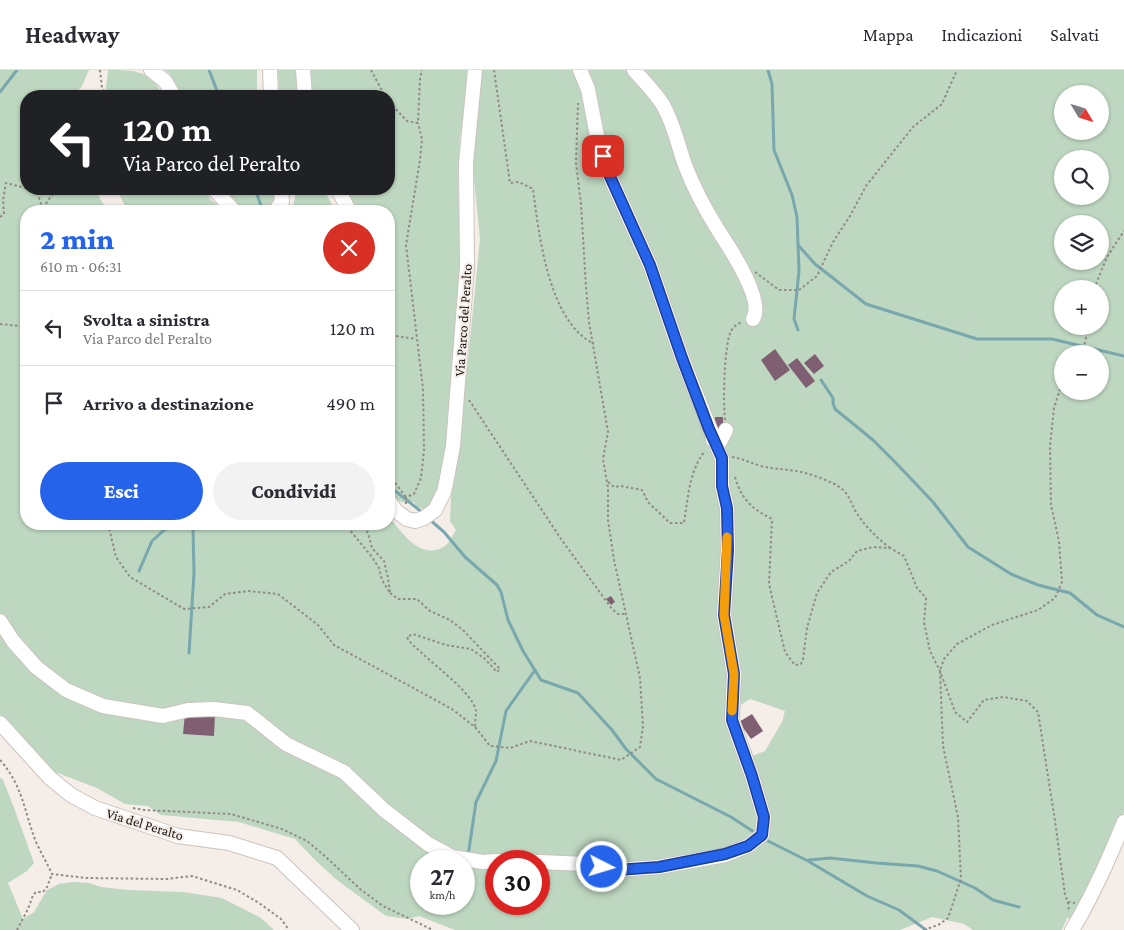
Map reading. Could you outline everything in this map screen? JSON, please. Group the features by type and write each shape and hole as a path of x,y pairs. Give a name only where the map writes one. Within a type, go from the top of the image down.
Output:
{"street":[{"path":"151,70 165,81 170,90"},
{"path":"270,70 271,90"},
{"path":"302,70 304,90"},
{"name":"Via Parco del Peralto","path":"395,509 407,519 415,521 424,518 435,510 444,492 453,446 468,266 466,163 475,70"},
{"path":"634,70 656,93 664,107 680,145 681,165 740,264 750,287 755,310 753,319"},
{"path":"550,862 587,864 617,870 659,867 725,854 748,846 762,835 764,817 732,720 734,674 724,615 728,550 727,508 722,486 722,458 713,440 682,358 650,265 608,172 598,141 584,72"},
{"path":"219,195 229,205"},
{"path":"713,440 721,440 726,430"},
{"path":"0,621 13,641 36,667 66,690 103,706 163,716 188,710 214,709 246,713 286,744 344,772 384,810 428,844 452,857 485,862"},
{"name":"Via del Peralto","path":"0,723 50,778 71,796 95,808 178,836 229,843 276,858 347,928"},
{"path":"1072,930 1088,903 1112,853 1124,822"}],"path":[{"path":"100,70 103,90"},
{"path":"371,70 382,90"},
{"path":"406,497 414,494 421,478 424,450 422,373 416,339 414,301 409,277 406,245 422,139 418,123 422,70"},
{"path":"494,70 510,183 519,182 533,189 542,249 554,290 569,323 594,344"},
{"path":"740,264 761,274 779,290 799,290 817,276 833,242 866,186 913,127 942,104 956,70"},
{"path":"109,530 116,557 130,577 184,609 209,607 226,594 250,591 278,594 318,625 334,644 452,709 475,727 490,746 510,748 530,741 621,760 640,747 643,726 640,678 614,560 608,520 608,482 604,458 608,432 587,304 581,204 576,163 579,95"},
{"path":"395,108 407,121 418,123"},
{"path":"0,217 4,214 3,200 6,183 20,187"},
{"path":"1098,280 1107,257 1124,230"},
{"path":"726,430 724,406 730,334 738,323 753,319"},
{"path":"0,324 20,326"},
{"path":"395,337 416,339"},
{"path":"469,400 556,531 612,609 618,614 625,614"},
{"path":"924,930 940,924 948,918 961,879 958,817 943,746 940,671 944,659 957,644 992,625 1038,610 1055,598 1062,582 1059,541 1052,505 1050,446 1057,400"},
{"path":"608,482 614,487 621,486 642,490 648,502 670,523 684,523 692,475 698,460 713,440"},
{"path":"728,457 744,459 762,466 786,471 796,471 832,483 843,489 857,514 872,534 904,556 917,588 926,598 924,622 930,651 940,671 955,712 966,722 984,700 1003,697 1027,701 1038,712 1065,895 1068,902 1076,903 1094,889"},
{"path":"395,483 406,497 406,504"},
{"path":"742,495 754,510 772,519 769,584 785,652 795,665 801,664 804,659 807,628 817,593 831,572 849,561 857,551 873,547 890,548"},
{"path":"350,530 372,557 390,593 398,598 416,599 430,611 450,620 463,630 500,669 497,672 485,659 466,647 446,645 413,634 407,637 409,642 458,683 474,704 476,712 475,727"},
{"path":"366,530 372,548 384,561 390,593"},
{"path":"0,760 11,773 24,801 36,842 52,874 46,890 36,892 33,895 17,930"},
{"path":"52,874 86,878 166,879 192,876 237,890 281,919 289,930"}],"green space":[{"path":"0,70 89,70 78,90 20,90 20,195 98,195 104,205 20,205 20,530 395,530 395,524 412,543 420,548 436,550 445,546 456,530 450,521 451,497 461,430 480,239 473,170 480,70 1124,70 1124,812 1074,920 1067,918 1062,930 973,930 964,924 932,917 900,930 455,930 419,916 408,919 386,916 337,880 295,839 239,822 161,815 148,806 125,804 97,788 47,769 26,748 0,716","holes":["750,699 785,711 782,722 765,751 741,760 727,714"]},
{"path":"108,70 126,70 147,76 160,90 106,90"},
{"path":"165,70 257,70 257,90 179,90 170,74"},
{"path":"278,70 296,70 297,90 279,90"},
{"path":"311,70 471,70 460,137 458,188 462,276 447,441 437,496 430,506 424,509 417,507 414,502 407,503 395,498 395,205 352,205 347,195 395,195 395,90 312,90"},
{"path":"120,195 208,195 217,205 124,205"},
{"path":"228,195 275,195 275,200 270,205 240,205"},
{"path":"295,195 327,195 332,205 293,205"},
{"path":"0,777 13,805 34,863 27,871 8,883 23,919 34,912 47,890 59,884 74,882 128,890 183,892 222,898 261,918 274,930 0,930"}],"building":[{"path":"775,349 790,370 775,381 761,360"},
{"path":"815,354 824,366 814,374 804,363"},
{"path":"797,358 815,381 806,388 788,365"},
{"path":"715,417 723,417 723,428 715,429"},
{"path":"611,596 615,602 611,605 606,599"},
{"path":"185,713 215,715 214,736 183,734"},
{"path":"752,714 763,731 751,739 739,722"}],"waterway":[{"path":"0,92 17,70"},
{"path":"209,70 217,90"},
{"path":"768,70 772,84 774,150 792,195 797,217 799,271 794,319 798,330"},
{"path":"257,195 261,205"},
{"path":"798,245 815,264 866,304 977,339 1052,339 1124,356"},
{"path":"821,380 833,398 835,409 873,440 896,463 933,502 968,547 1011,574 1038,585 1070,593 1097,615 1124,627"},
{"path":"395,491 423,513"},
{"path":"429,519 444,532 465,557 497,585 501,592 508,620 523,651 541,680 578,693 612,730 626,749 656,779 731,817 757,834"},
{"path":"139,571 152,541 164,530"},
{"path":"189,653 194,573 193,530"},
{"path":"469,850 476,802 496,761 506,711 535,670"},
{"path":"764,839 808,861 867,896 899,910 926,930"},
{"path":"809,860 830,858 918,866 937,871 975,888 993,900 1019,907"}],"slow traffic":[{"path":"727,537 724,615 734,674 732,711"}],"route":[{"path":"602,867 617,870 659,867 725,854 748,846 762,835 764,817 742,745 732,720 734,674 724,615 728,550 727,508 722,486 722,458 682,358 650,265 608,172 603,156"}]}
